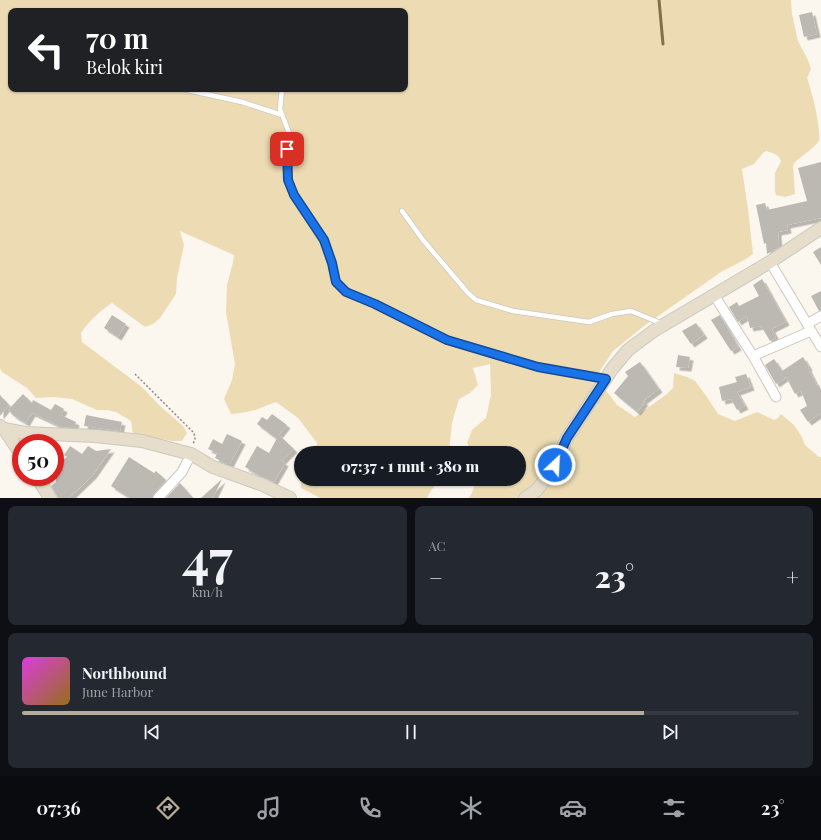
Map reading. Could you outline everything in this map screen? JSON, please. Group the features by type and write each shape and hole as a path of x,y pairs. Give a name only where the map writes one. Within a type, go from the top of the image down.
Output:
{"main road":[{"path":"525,498 537,490 555,465 567,438 606,379 628,350 664,324 770,262 821,228"},
{"path":"2,428 25,433 95,436 142,441 191,454 213,467 262,485 290,498"},
{"path":"2,428 12,441"},
{"path":"43,486 50,498"}],"street":[{"path":"770,262 821,347"},
{"path":"714,295 753,356 776,397"},
{"path":"753,356 809,327 821,316"},
{"path":"158,498 182,472 191,454"}],"lane":[{"path":"197,92 242,102 282,115"},
{"path":"282,92 280,109 289,133 287,149 288,180 294,195 324,240 332,263 336,282 346,292 375,304 447,340 538,367 606,379"},
{"path":"402,211 423,240 468,293 476,300 513,311 589,322 612,314 631,311 664,324"}],"path":[{"path":"135,374 194,433 195,439 191,454"}],"shaded area":[{"path":"0,0 791,0 792,14 798,41 811,69 807,78 819,127 819,141 817,144 795,162 793,166 795,194 785,197 776,195 775,173 781,161 775,154 766,151 754,164 742,169 753,254 721,272 644,326 613,351 596,377 617,405 635,417 673,388 674,373 695,381 718,414 735,421 757,412 774,420 781,414 794,425 802,437 805,445 821,457 821,498 469,498 475,486 526,486 526,446 469,446 467,443 472,430 486,418 491,395 490,364 473,368 478,385 470,393 459,399 452,423 450,446 316,446 317,443 298,418 276,402 255,410 231,414 224,399 232,380 235,364 226,312 227,285 234,255 180,231 184,245 177,278 176,294 160,318 153,324 145,327 112,303 95,316 81,333 82,342 142,387 160,406 183,426 187,433 182,441 173,441 133,434 131,421 116,412 97,410 72,399 54,397 36,398 27,388 2,372 0,368"},
{"path":"301,486 435,486 427,498 320,498 301,488"}],"building":[{"path":"812,12 817,34 804,37 799,15"},
{"path":"821,162 821,218 787,225 788,230 778,232 779,247 767,254 766,243 764,244 756,205 765,203 767,210 807,201 798,168"},
{"path":"821,247 821,265 813,252"},
{"path":"762,279 786,322 772,329 776,338 770,341 761,326 750,328 747,316 738,322 729,307 737,302 739,306 759,296 753,285"},
{"path":"821,291 821,310 819,311 811,296"},
{"path":"112,315 126,324 118,337 104,328"},
{"path":"720,315 738,347 731,351 711,320"},
{"path":"696,323 704,335 691,344 682,331"},
{"path":"678,355 690,357 688,368 676,367"},
{"path":"803,357 817,386 819,385 821,390 821,413 808,422 800,410 807,406 801,391 795,394 786,377 776,384 765,365 774,359 782,371"},
{"path":"640,362 659,389 643,401 645,402 637,412 614,393 628,376 625,372"},
{"path":"746,374 751,387 737,392 745,406 737,410 731,399 722,401 719,387 737,382 735,377"},
{"path":"23,394 32,403 33,400 51,410 55,404 64,409 61,415 76,422 74,428 62,427 32,413 26,423 14,416 8,410"},
{"path":"0,395 9,405 0,416"},
{"path":"272,414 287,425 279,435 294,449 282,461 285,463 274,482 245,467 257,446 269,453 277,439 257,424 262,417 267,420"},
{"path":"86,415 122,422 120,431 84,426"},
{"path":"227,434 242,441 230,464 215,458 217,453 208,449 213,439 222,444"},
{"path":"70,446 82,454 88,446 96,451 111,449 93,475 69,498 58,498 51,486 64,486 64,459 67,457 64,455"},
{"path":"129,457 154,473 156,471 166,480 152,498 130,498 111,486"},
{"path":"222,479 213,498 201,498"},
{"path":"180,483 193,498 166,498"}],"waterway":[{"path":"659,0 663,44"}],"route":[{"path":"287,149 288,180 294,195 324,240 332,263 333,274 336,282 346,292 375,304 447,340 538,367 606,379 567,438 555,465"}]}
